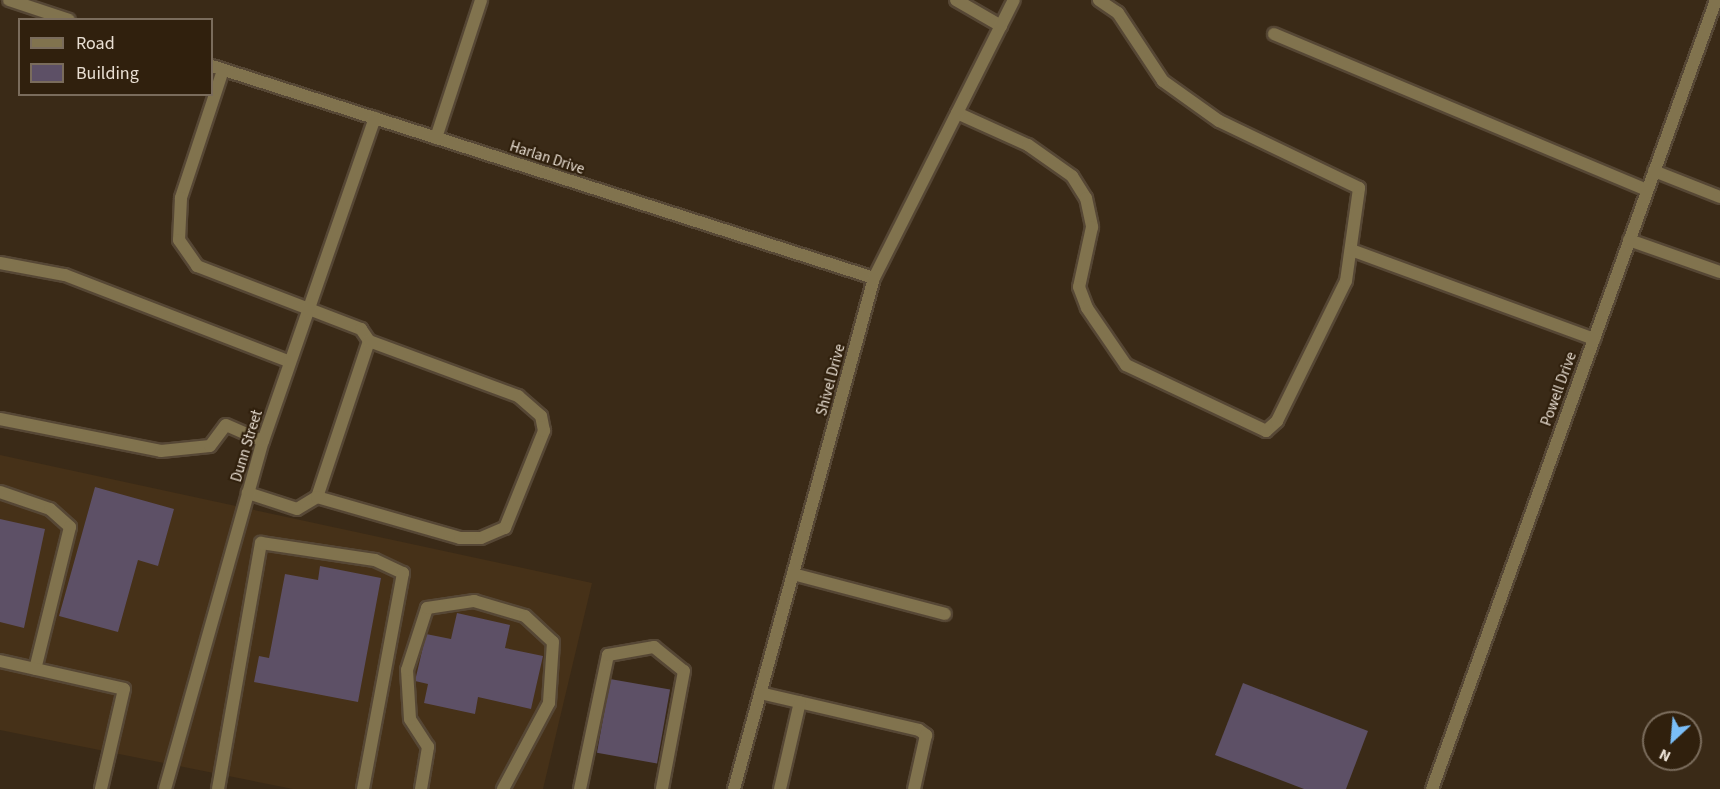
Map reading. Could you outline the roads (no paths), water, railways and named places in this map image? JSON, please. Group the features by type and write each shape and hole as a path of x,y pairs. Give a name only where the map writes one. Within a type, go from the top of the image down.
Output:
{"street":[{"path":"9,0 63,18"},
{"path":"436,138 481,0"},
{"path":"956,0 1001,26"},
{"name":"Shivel Drive","path":"734,789 874,278 1014,0"},
{"path":"957,113 1028,145 1072,176 1086,198 1092,227 1079,287 1087,308 1126,365 1251,428 1266,431 1277,421 1346,281 1359,188 1219,121 1163,81 1118,13 1099,0"},
{"name":"Powell Drive","path":"1432,789 1716,0"},
{"path":"1274,34 1647,190"},
{"name":"Harlan Drive","path":"217,68 874,278"},
{"path":"209,96 181,198 179,240 197,266 361,329 369,341 518,396 540,416 544,431 505,528 481,538 460,538 317,497"},
{"name":"Dunn Street","path":"165,789 263,441 375,118"},
{"path":"1654,171 1720,197"},
{"path":"1629,240 1720,272"},
{"path":"1351,250 1594,339"},
{"path":"0,263 64,275 290,362"},
{"path":"248,493 297,509 317,497 369,341"},
{"path":"0,419 161,451 210,446 226,424 263,441"},
{"path":"0,492 50,509 70,527 35,669"},
{"path":"218,789 261,543 375,560 403,573 363,789"},
{"path":"793,574 945,614"},
{"path":"421,789 428,747 410,719 407,670 427,608 474,601 525,616 553,642 549,703 503,789"},
{"path":"580,789 608,654 654,647 684,671 662,789"},
{"path":"0,661 124,689 101,789"},
{"path":"760,693 926,735 914,789"},
{"path":"780,789 800,702"}]}
